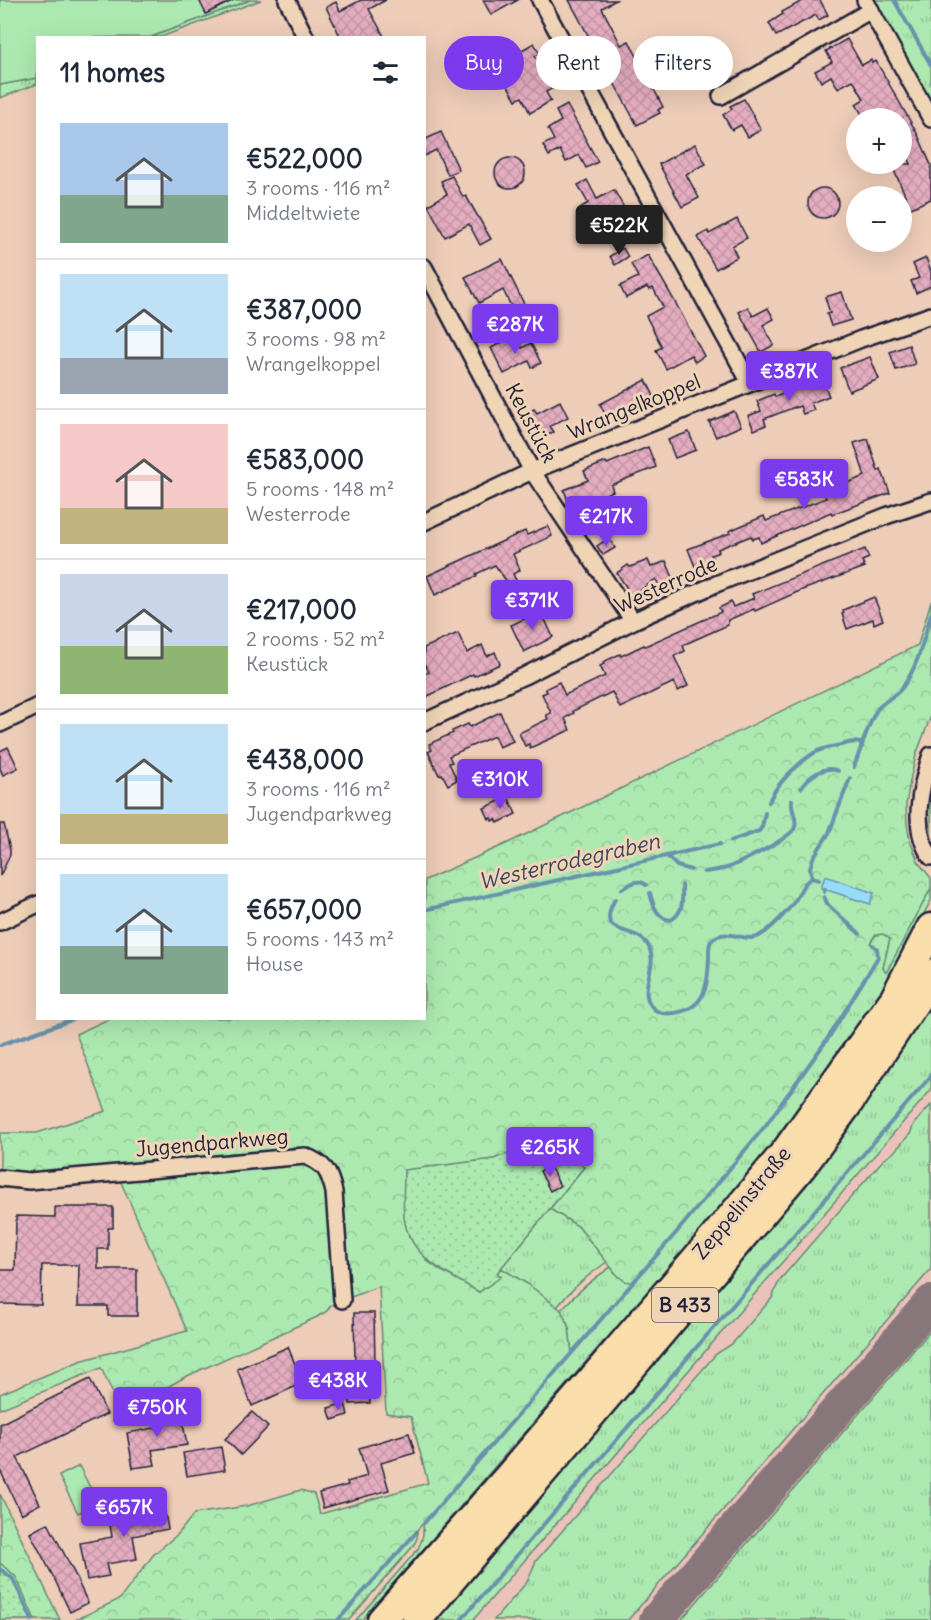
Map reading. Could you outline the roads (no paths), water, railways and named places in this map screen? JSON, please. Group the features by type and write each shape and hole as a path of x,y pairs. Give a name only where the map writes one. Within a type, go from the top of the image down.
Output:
{"highway":[{"name":"Zeppelinstraße","path":"382,1620 518,1466 786,1151 895,998 931,927"},
{"name":"Zeppelinstraße","path":"417,1620 803,1166 847,1105 931,974"}],"street":[{"path":"287,0 305,36"},
{"path":"540,0 750,383"},
{"path":"721,96 868,5 931,119"},
{"name":"Keustück","path":"426,271 532,471 633,621"},
{"name":"Wrangelkoppel","path":"426,521 532,471 861,339 931,315"},
{"name":"Westerrode","path":"426,721 524,676 633,621 716,584 886,516 931,501"},
{"path":"0,724 36,707"},
{"path":"930,855 922,837 919,805 931,755"},
{"path":"0,922 36,905"},
{"name":"Jugendparkweg","path":"0,1178 29,1181 305,1156 326,1169 334,1192 342,1300"}],"water":[{"path":"825,876 874,893 870,904 821,888"}],"waterway":[{"path":"894,0 931,65"},
{"path":"854,767 875,713 908,680 920,652 931,614"},
{"name":"Westerrodegraben","path":"769,802 788,774 817,751 852,742 860,743 862,747"},
{"path":"801,788 822,770 838,771"},
{"path":"812,878 810,868 813,858 829,833 850,778"},
{"path":"704,872 724,869 753,856 792,832 796,824 792,800"},
{"name":"Westerrodegraben","path":"731,841 759,831 765,813"},
{"name":"Westerrodegraben","path":"426,910 720,844"},
{"path":"668,857 677,866 691,870"},
{"path":"812,878 819,880"},
{"path":"615,899 609,920 613,926 636,935 649,947 651,963 647,986 648,1001 658,1011 671,1013 685,1011 699,1001 703,994 708,977 709,946 712,940 723,935 752,938 762,934 784,915 804,884 812,878"},
{"path":"622,889 637,882 646,885"},
{"path":"650,893 654,907 659,914 671,920 681,909 682,885"},
{"path":"824,897 828,905 860,934"},
{"path":"425,1522 676,1233 766,1125 831,1034 878,957 877,949 873,945"},
{"name":"Westerrodegraben","path":"0,1045 71,1020"},
{"path":"461,1620 931,1076"},
{"path":"338,1620 414,1535"},
{"path":"0,1569 13,1579 32,1620"}]}
